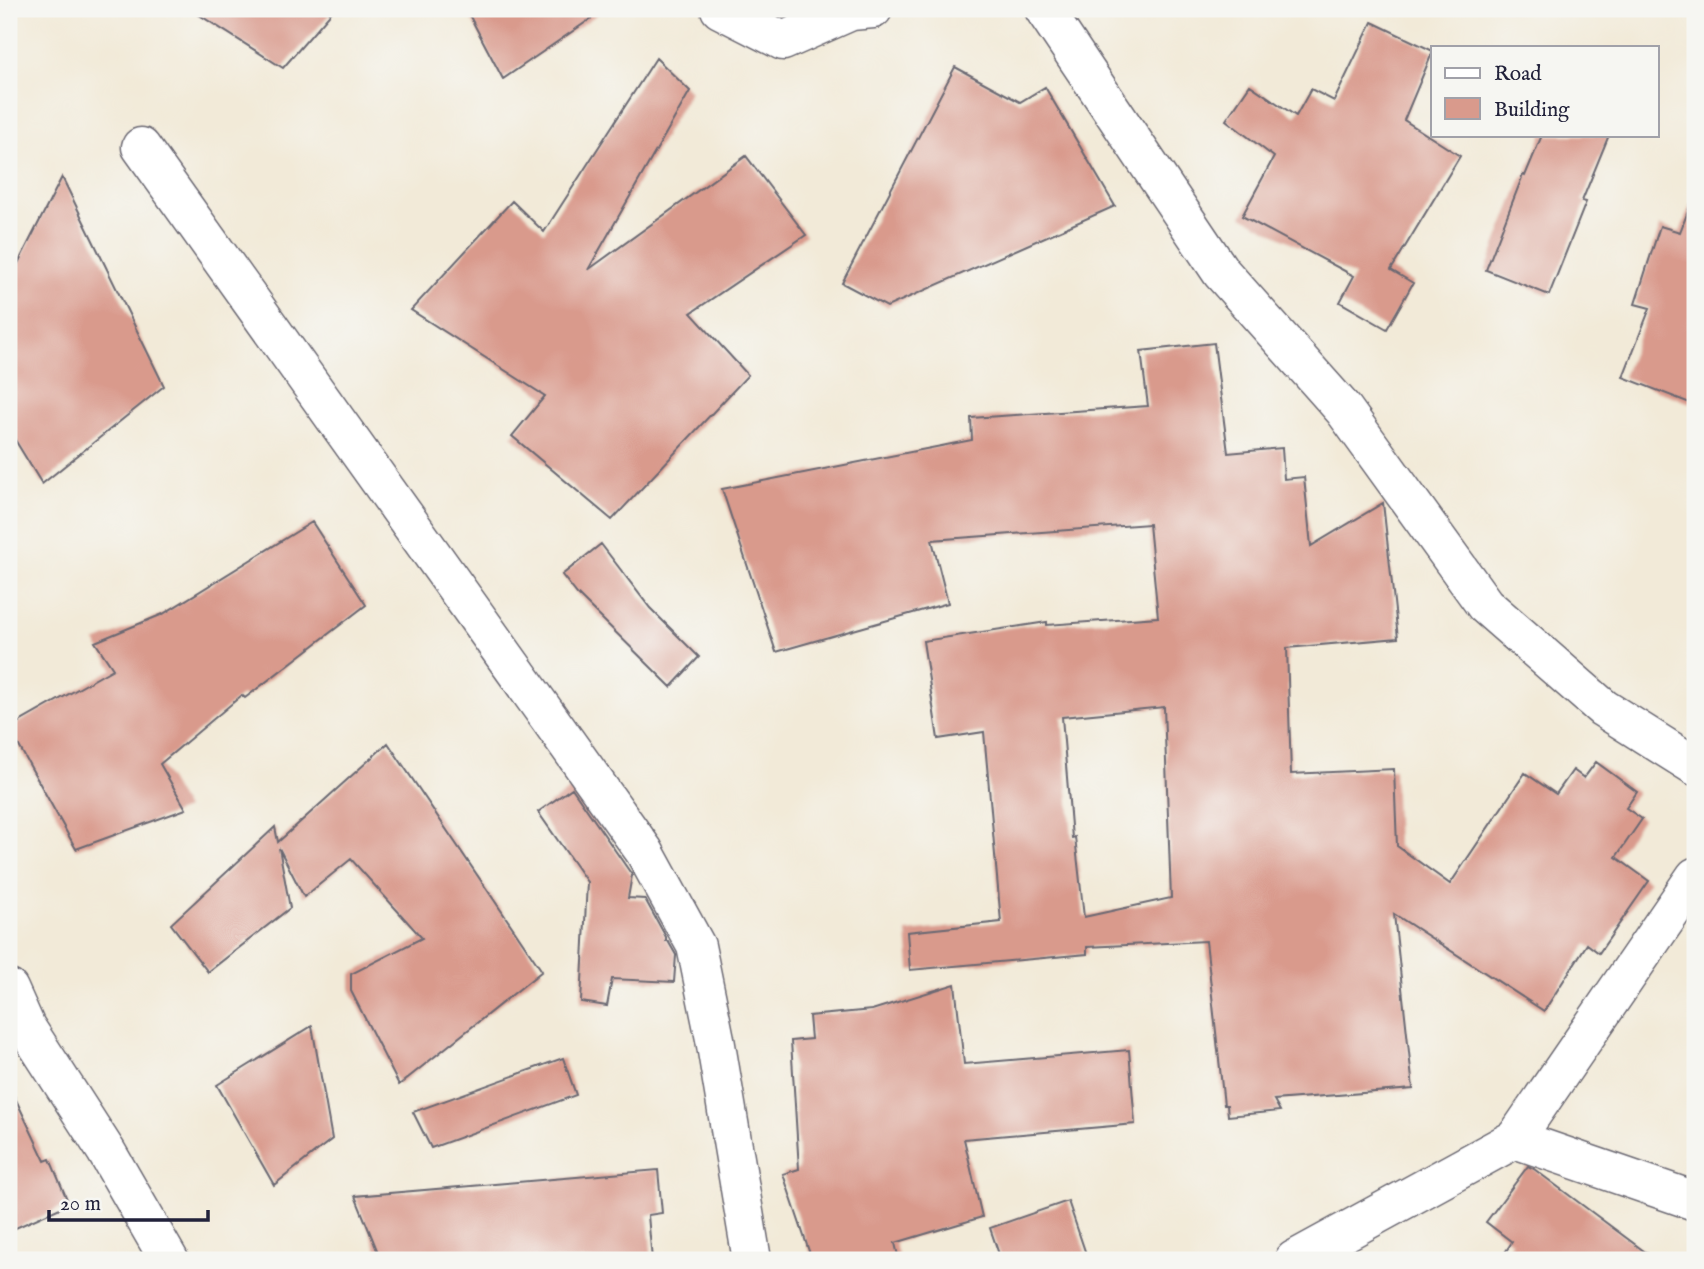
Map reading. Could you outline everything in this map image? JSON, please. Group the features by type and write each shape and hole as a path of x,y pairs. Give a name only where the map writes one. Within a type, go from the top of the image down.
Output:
{"street":[{"path":"720,9 783,41 852,11 873,9"},
{"path":"1044,9 1221,272 1344,410 1485,605 1603,708 1695,766"},
{"path":"141,147 644,851 696,946 715,1039 752,1260"},
{"path":"1294,1260 1515,1139 1695,877"},
{"path":"9,989 26,1027 106,1151 169,1260"},
{"path":"1515,1139 1695,1202"}],"building":[{"path":"190,9 334,9 283,68"},
{"path":"466,9 605,9 503,79"},
{"path":"1372,22 1431,50 1404,120 1460,156 1391,270 1413,283 1387,329 1340,302 1354,276 1242,216 1274,157 1226,120 1250,85 1296,116 1311,89 1334,101"},
{"path":"656,58 690,91 588,270 746,156 806,235 691,313 748,375 612,520 512,436 545,396 411,310 512,201 544,232"},
{"path":"955,67 1020,102 1045,87 1115,206 887,307 842,283"},
{"path":"1542,136 1609,136 1549,295 1486,270 1523,175 1525,176"},
{"path":"62,177 164,386 42,484 9,430 9,281"},
{"path":"1692,201 1695,201 1695,405 1623,377 1650,308 1635,304 1660,226 1680,232"},
{"path":"1214,343 1228,453 1282,448 1284,479 1304,477 1311,546 1383,503 1398,638 1287,648 1291,774 1394,769 1397,846 1450,884 1525,773 1556,794 1573,770 1584,778 1596,762 1637,792 1626,808 1642,819 1616,857 1649,881 1599,953 1587,944 1544,1011 1394,914 1413,1089 1274,1100 1280,1111 1228,1116 1227,1105 1224,1105 1206,941 1087,947 1087,954 910,970 907,932 1001,922 984,732 938,739 923,641 1047,622 1047,625 1158,617 1149,524 932,540 948,603 776,652 722,489 972,440 971,418 1148,406 1141,351","holes":["1164,707 1171,898 1084,917 1075,837 1072,838 1062,717"]},
{"path":"312,522 366,605 245,698 242,695 160,764 186,809 76,849 9,728 113,669 95,642 163,614"},
{"path":"601,544 650,608 699,657 671,687 577,594 562,575"},
{"path":"388,743 542,971 399,1085 351,991 351,974 422,938 351,859 304,897 279,848 290,908 208,972 171,924 275,827 278,842"},
{"path":"572,788 632,875 628,898 645,899 676,955 674,982 612,979 607,1006 581,1002 587,882 538,812"},
{"path":"955,984 964,1064 1129,1050 1135,1124 964,1139 982,1217 895,1243 899,1260 812,1260 783,1174 799,1169 791,1041 811,1039 809,1016 872,1010"},
{"path":"312,1026 332,1139 274,1185 217,1085"},
{"path":"563,1058 576,1095 431,1148 413,1112"},
{"path":"9,1085 45,1161 50,1159 69,1204 9,1231"},
{"path":"1528,1166 1656,1260 1500,1260 1512,1242 1486,1222"},
{"path":"658,1170 662,1213 648,1215 652,1260 381,1260 355,1196"},
{"path":"1068,1201 1088,1260 1001,1260 990,1228"}]}
